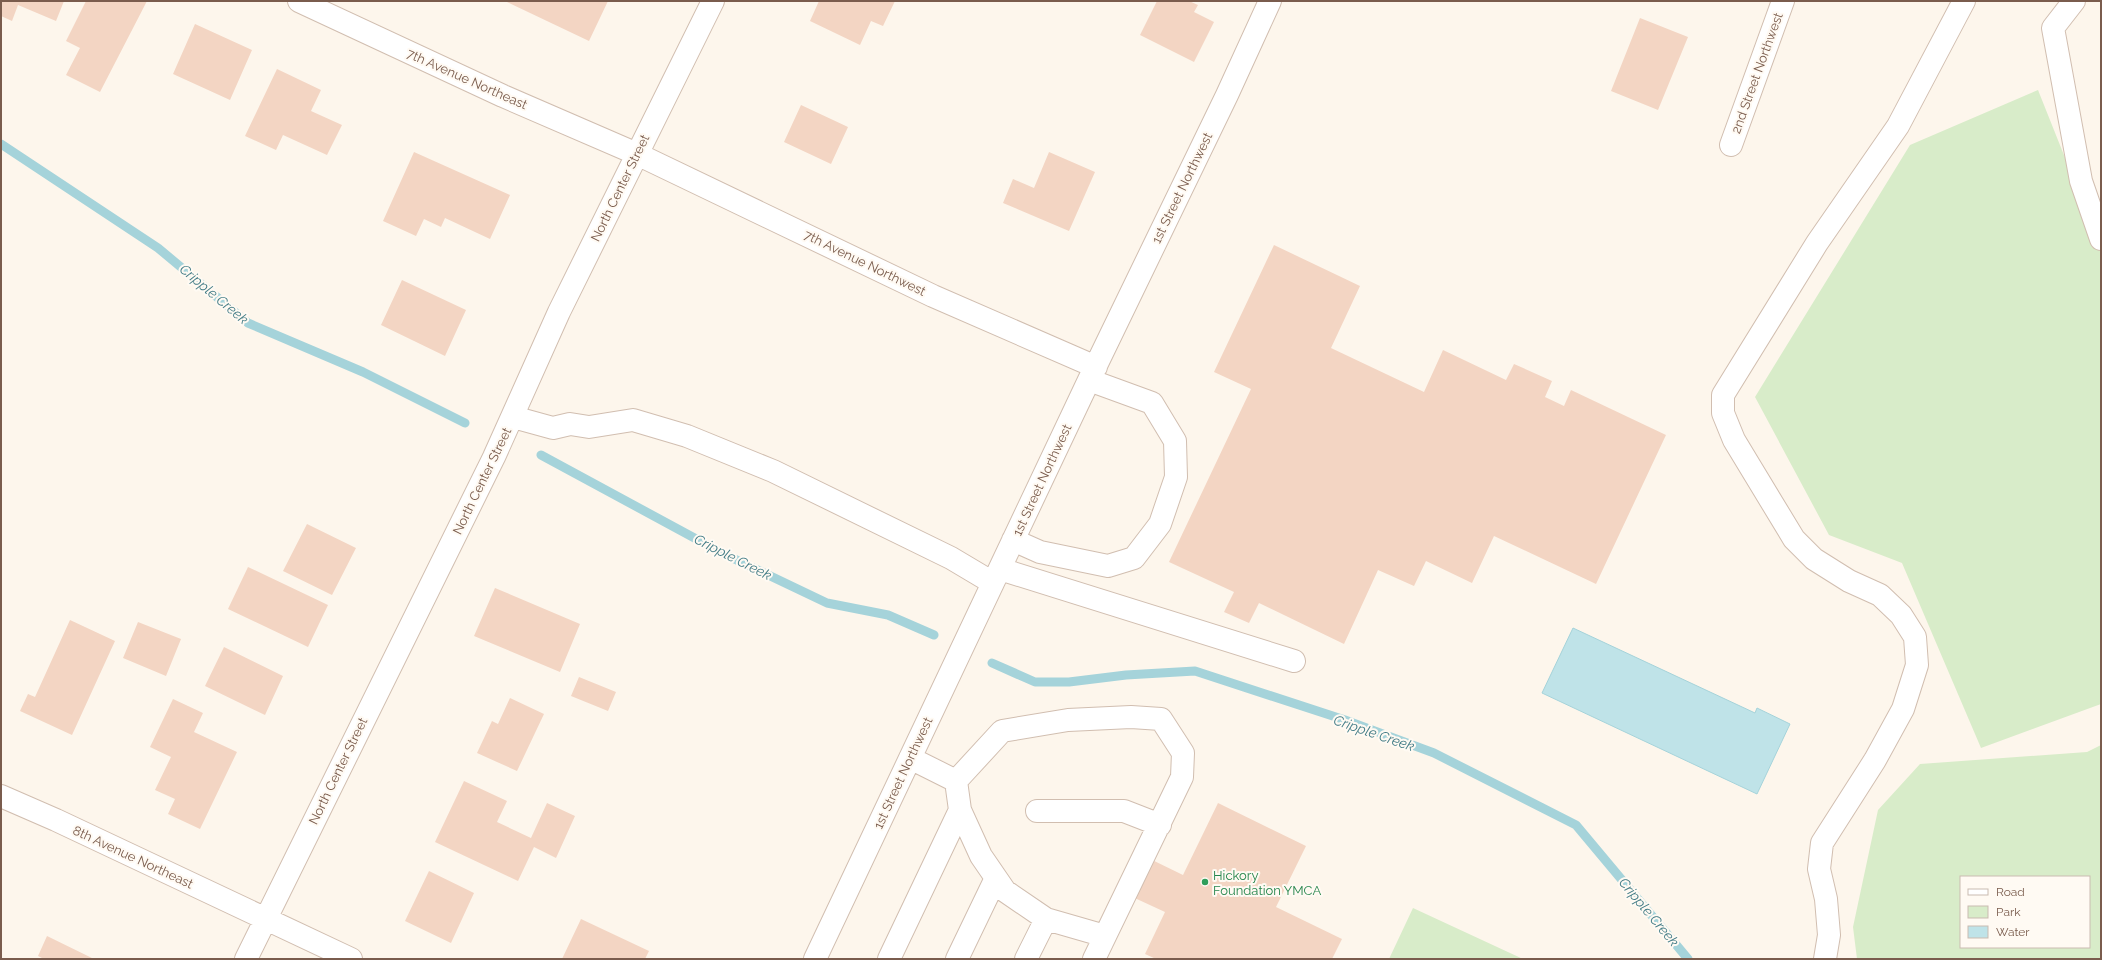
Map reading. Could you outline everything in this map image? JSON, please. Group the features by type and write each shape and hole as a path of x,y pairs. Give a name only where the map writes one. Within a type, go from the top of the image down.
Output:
{"street":[{"name":"7th Avenue Northeast","path":"299,1 502,96 637,154"},
{"name":"North Center Street","path":"246,959 514,417 559,312 714,1"},
{"name":"1st Street Northwest","path":"815,959 1092,373 1227,95 1270,1"},
{"name":"2nd Street Northwest","path":"1731,145 1783,1"},
{"path":"1825,959 1829,935 1826,899 1819,869 1822,843 1875,760 1902,709 1917,665 1914,637 1901,615 1880,595 1849,581 1814,558 1794,539 1734,440 1723,413 1723,395 1817,242 1898,126 1964,1"},
{"path":"2074,1 2053,28 2081,181 2101,239"},
{"name":"7th Avenue Northwest","path":"637,154 1152,403 1174,441 1176,477 1160,524 1134,558 1108,566 1040,552 1013,540"},
{"path":"514,417 553,428 570,424 589,427 633,420 687,436 773,471 951,558 996,576 1294,661"},
{"path":"956,781 1002,731 1068,720 1131,717 1161,719 1183,753 1182,777 1094,959"},
{"path":"910,758 956,781"},
{"path":"956,781 960,810 980,856 1005,891 1046,919 1105,936"},
{"name":"8th Avenue Northeast","path":"1,796 56,820 351,959"},
{"path":"889,959 960,810"},
{"path":"1038,811 1124,811 1160,825"},
{"path":"957,959 996,878"},
{"path":"1026,959 1046,919"}],"green space":[{"path":"2038,90 2101,248 2101,704 1981,748 1902,563 1829,535 1755,397 1910,145"},
{"path":"2101,745 2101,959 1857,959 1853,927 1878,810 1920,764 2087,752"},
{"path":"1413,908 1523,959 1389,959"}],"water":[{"path":"1573,628 1755,713 1757,708 1790,724 1757,794 1542,693"}],"building":[{"path":"1,1 64,1 56,21 18,5 12,21 1,16"},
{"path":"86,1 147,1 100,92 66,75 80,48 66,41"},
{"path":"505,1 608,1 589,41"},
{"path":"819,1 895,1 883,26 871,21 860,45 810,21"},
{"path":"1157,1 1189,1 1198,5 1194,12 1214,22 1194,62 1140,35"},
{"path":"1640,18 1688,37 1658,110 1611,91"},
{"path":"195,24 252,50 230,100 173,74"},
{"path":"277,69 321,90 311,111 342,125 327,155 283,135 276,150 245,136"},
{"path":"801,105 848,127 831,164 784,142"},
{"path":"414,152 510,195 490,239 445,218 441,227 424,219 416,236 383,221"},
{"path":"1049,152 1095,172 1069,231 1003,203 1013,179 1034,188"},
{"path":"1274,245 1360,286 1331,348 1424,392 1443,350 1506,380 1514,364 1552,381 1545,397 1564,406 1571,390 1666,435 1596,584 1494,536 1472,583 1426,561 1414,586 1378,570 1344,644 1259,603 1249,623 1224,612 1234,592 1169,562 1251,389 1214,372"},
{"path":"402,280 466,310 445,356 381,325"},
{"path":"307,524 356,548 332,595 283,571"},
{"path":"248,567 328,605 308,647 228,609"},
{"path":"495,588 580,624 560,672 474,636"},
{"path":"70,620 115,641 72,735 20,711 28,694 35,697"},
{"path":"138,622 181,639 166,676 123,658"},
{"path":"224,647 283,676 265,715 205,686"},
{"path":"579,677 616,692 608,711 571,696"},
{"path":"510,698 544,714 517,771 477,753 492,721 498,724"},
{"path":"173,699 203,713 194,732 237,752 200,829 168,814 175,799 155,790 171,757 150,747"},
{"path":"464,781 507,801 497,822 531,838 547,803 575,816 556,858 534,847 518,881 435,842"},
{"name":"Hickory Foundation YMCA","path":"1218,803 1306,846 1276,907 1342,939 1332,959 1156,959 1145,954 1165,912 1126,894 1144,856 1183,875"},
{"path":"429,871 474,893 451,943 405,921"},
{"path":"581,919 649,951 645,959 562,959"},
{"path":"47,936 94,959 44,959 38,956"}],"waterway":[{"name":"Cripple Creek","path":"1,144 158,248 248,323 363,372 465,423"},
{"name":"Cripple Creek","path":"541,455 724,554 827,603 888,615 934,635"},
{"name":"Cripple Creek","path":"992,663 1035,682 1069,682 1126,675 1195,671 1345,720 1434,753 1576,825 1688,959"}],"place":[{"name":"Hickory Foundation YMCA","path":"1205,882"}]}
